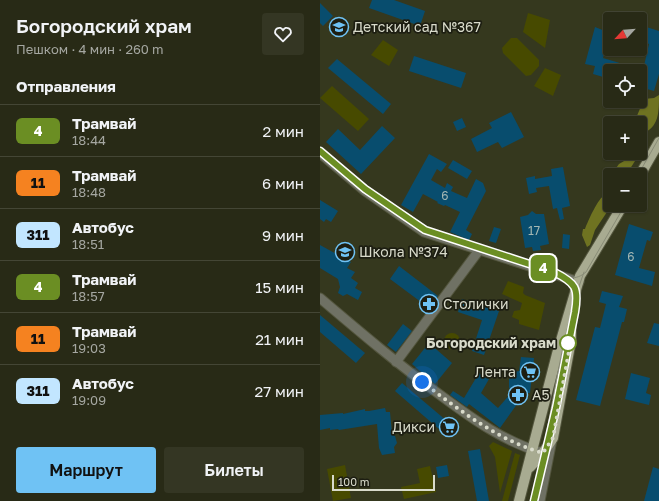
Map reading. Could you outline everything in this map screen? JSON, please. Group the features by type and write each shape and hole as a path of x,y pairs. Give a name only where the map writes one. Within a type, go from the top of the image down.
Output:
{"main road":[{"path":"644,168 659,142"},
{"path":"538,452 557,354 579,282 583,271 619,212"},
{"path":"519,501 528,470 538,452 553,438 571,340 571,309"}],"street":[{"path":"320,153 364,190 424,232 579,282"},
{"path":"396,362 480,249"},
{"path":"320,298 396,362 490,430 538,452"},
{"path":"540,501 553,438"}],"shaded area":[{"path":"528,13 550,20 545,48 523,32"},
{"path":"511,38 517,38 539,60 539,66 531,75 526,76 503,53 502,48"},
{"path":"383,40 398,50 389,66 371,55"},
{"path":"545,68 561,75 553,96 534,86"},
{"path":"332,86 369,119 358,131 320,98"},
{"path":"659,95 657,119 647,132 647,116 637,116 640,108 647,108 647,99 654,98"},
{"path":"626,160 635,161 630,168 616,168 619,164"},
{"path":"603,196 603,212 607,212 595,230 590,245 587,247 582,235 583,229 585,229 596,205"},
{"path":"508,281 524,287 523,293 525,295 545,303 539,330 519,324 519,320 512,317 514,311 520,310 522,303 502,294"},
{"path":"452,333 458,335 460,341 458,347 452,349 446,347 444,341 446,335"},
{"path":"493,442 512,451 500,493 495,457 489,446"},
{"path":"515,453 520,455 508,501 502,501"},
{"path":"345,465 351,498 333,501 327,469"},
{"path":"430,466 436,492 404,499 401,487 420,483 417,469"}],"building":[{"path":"372,0 394,0 425,11 420,26 369,8"},
{"path":"320,3 333,16 323,26 320,23"},
{"path":"595,27 603,30 603,58 623,64 603,64 603,77 593,74 595,66 585,64"},
{"path":"647,27 659,31 659,74 654,91 647,89 647,64 644,64 649,44 647,43"},
{"path":"414,56 466,73 461,88 409,71"},
{"path":"337,59 391,104 383,114 328,68"},
{"path":"511,112 524,137 502,148 498,142 477,152 471,139 492,128 489,123"},
{"path":"462,118 466,127 457,131 453,122"},
{"path":"382,126 395,138 361,174 326,142 338,129 360,150"},
{"path":"429,154 447,164 441,172 437,169 431,180 445,188 447,183 453,187 451,191 467,198 476,179 483,183 486,191 466,230 472,234 469,240 450,232 460,212 437,203 438,202 423,194 413,212 401,205"},
{"path":"453,160 472,171 467,179 448,168"},
{"path":"563,167 570,206 562,208 564,219 560,220 557,208 553,209 549,186 536,188 537,192 529,194 526,178 535,176 535,179 552,176 551,169"},
{"path":"320,200 338,211 331,222 326,219 324,222 320,219"},
{"path":"532,211 536,214 544,214 549,244 540,246 541,250 533,251 532,247 525,248 520,217 528,215"},
{"path":"629,224 653,232 650,241 647,240 639,268 655,272 652,286 615,275"},
{"path":"494,227 501,229 496,243 489,241"},
{"path":"563,234 570,235 569,249 562,248"},
{"path":"320,245 351,262 347,268 355,272 351,278 358,283 355,288 362,292 358,300 347,294 343,296 338,293 340,287 338,279 320,268"},
{"path":"399,266 438,296 429,308 390,279"},
{"path":"602,291 623,296 619,307 627,309 624,322 622,322 600,406 576,400 595,327 600,328 606,304 599,302"},
{"path":"462,299 499,311 484,355 472,351 482,320 458,312"},
{"path":"320,315 365,353 356,363 320,332"},
{"path":"654,323 659,324 659,346 647,343"},
{"path":"403,324 412,331 396,352 387,345"},
{"path":"429,343 452,363 435,384 412,364"},
{"path":"521,357 534,358 530,393 525,393 500,428 469,404 467,407 450,395 453,391 464,398 479,373 489,379 481,393 498,408 512,392 509,388 509,379 514,372 519,371"},
{"path":"631,373 650,378 646,393 651,395 649,405 625,399"},
{"path":"402,383 454,427 447,436 395,391"},
{"path":"385,408 386,412 390,412 392,434 395,436 397,443 394,447 395,453 382,455 379,448 377,424 339,430 330,430 330,428 320,430 320,415 343,414 365,409 365,411 369,411"},
{"path":"480,449 489,501 477,501 468,451"},
{"path":"447,465 449,476 438,478 436,467"},
{"path":"653,467 659,469 659,501 644,501"}],"tram line":[{"path":"642,168 659,138"},
{"name":"4","path":"320,151 365,189 425,230 554,272 567,278 573,284 577,292 575,312 556,408 534,501"},
{"path":"320,155 363,192 423,233 562,277 574,278 586,272 621,212"},
{"path":"531,501 567,328 584,272"},
{"path":"565,277 573,284 575,288 575,312"}],"place":[{"name":"Детский сад №367","path":"339,27"},
{"name":"Школа №374","path":"345,252"},
{"name":"Столички","path":"429,304"},
{"name":"Богородский храм","path":"568,343"},
{"name":"Лента","path":"530,372"},
{"name":"А5","path":"518,395"},
{"name":"Дикси","path":"449,427"}],"route":[{"path":"422,382 490,430 517,444 543,453 553,438 571,340 568,343"}]}
